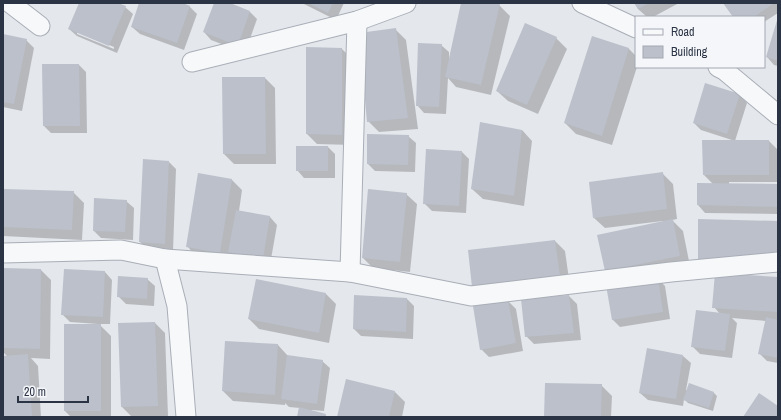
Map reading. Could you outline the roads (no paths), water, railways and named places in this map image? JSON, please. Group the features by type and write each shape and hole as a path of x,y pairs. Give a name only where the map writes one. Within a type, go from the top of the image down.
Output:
{"street":[{"path":"10,3 40,26"},
{"path":"192,62 357,21 406,3"},
{"path":"582,3 635,28"},
{"path":"350,272 357,21"},
{"path":"720,68 778,115"},
{"path":"3,253 121,250 165,259 350,272 471,296 671,272 778,262"},
{"path":"165,259 177,306 186,417"}]}
